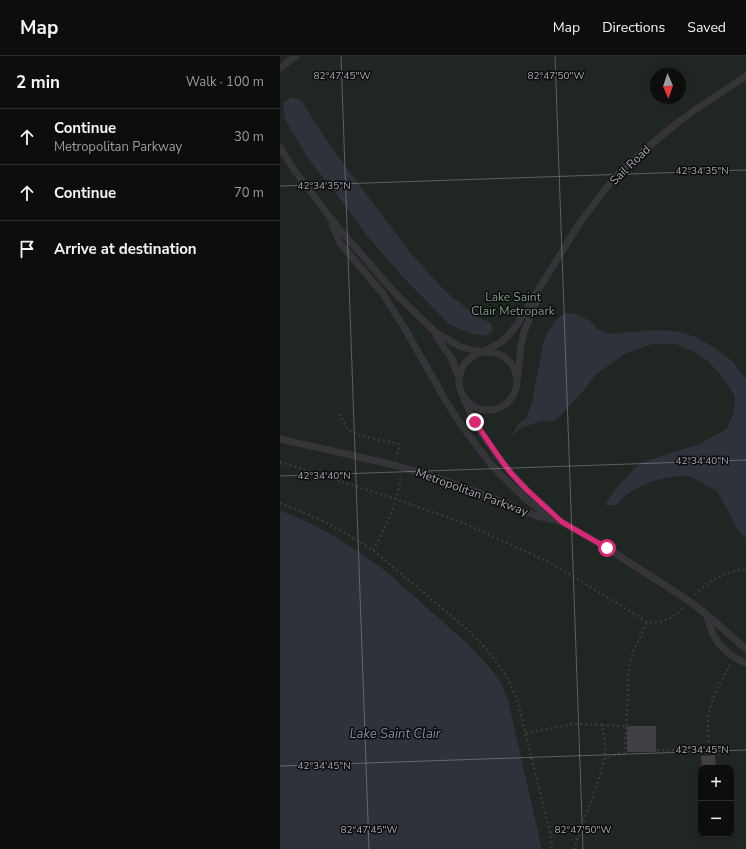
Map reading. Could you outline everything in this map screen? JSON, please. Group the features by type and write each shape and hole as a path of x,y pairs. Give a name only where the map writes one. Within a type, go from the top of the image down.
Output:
{"lane":[{"path":"280,68 296,56"},
{"name":"Sail Road","path":"544,283 579,224 619,173 672,127 746,76"},
{"path":"280,147 294,170 329,216 395,293 435,332 458,346 483,352 493,352 502,356 510,362 515,370 517,380"},
{"path":"329,216 340,243 382,294 408,334 459,422 489,462 527,500 542,512 562,522"},
{"path":"544,283 507,337 500,343 474,355 467,361 461,369 459,387 475,422 510,472 562,522"},
{"path":"463,396 469,404 477,408 487,410 496,409 505,405 512,398 516,389 524,332 544,283"},
{"path":"435,332 452,359 459,378"},
{"name":"Metropolitan Parkway","path":"280,439 394,465 438,478 537,516 562,522 607,548 676,592 706,614 746,649"},
{"path":"706,614 712,633 718,642 734,657 746,663"}],"path":[{"path":"339,414 348,430 361,436 398,444 399,447 392,474 401,476 399,490 382,533 373,550"},
{"path":"280,462 396,499 466,524 546,561 647,622 655,623 669,619 679,613 685,606"},
{"path":"280,503 318,519 373,550 468,630 488,651 506,675 517,699 550,833 552,849"},
{"path":"694,596 702,588 719,576 746,568"},
{"path":"605,758 625,752 629,668 633,652 647,622"},
{"path":"657,750 709,750 709,713 711,705 717,689 734,657"},
{"path":"526,733 574,724 626,726"},
{"path":"574,849 605,758 605,742 602,725"},
{"path":"550,833 560,831 574,825 582,826"}],"green space":[{"name":"Lake Saint Clair Metropark","path":"280,56 746,56 746,849 542,849 509,703 489,666 466,642 387,572 361,553 304,520 280,510"}],"water":[{"path":"292,97 302,101 323,135 350,173 412,255 445,291 477,317 491,323 493,331 486,336 469,333 449,324 404,278 368,237 307,157 285,119 283,103"},
{"path":"565,313 576,314 590,321 597,329 610,334 656,330 676,331 696,337 715,348 732,361 746,379 746,538 736,527 717,491 690,476 670,477 653,481 626,495 616,505 605,505 616,488 640,463 699,444 727,429 734,412 735,396 724,379 708,361 690,350 676,344 653,344 626,353 595,375 584,390 557,419 549,422 541,420 519,429 511,438 518,424 527,417 532,402 544,340 554,322"},
{"name":"Lake Saint Clair","path":"280,510 304,520 332,535 361,553 387,572 466,642 489,666 500,681 509,703 542,849 280,849"}],"building":[{"path":"627,726 656,726 656,752 627,752"},
{"path":"715,755 716,765 702,765 701,756"}],"route":[{"path":"475,422 510,472 527,490 562,522 607,548"}]}
